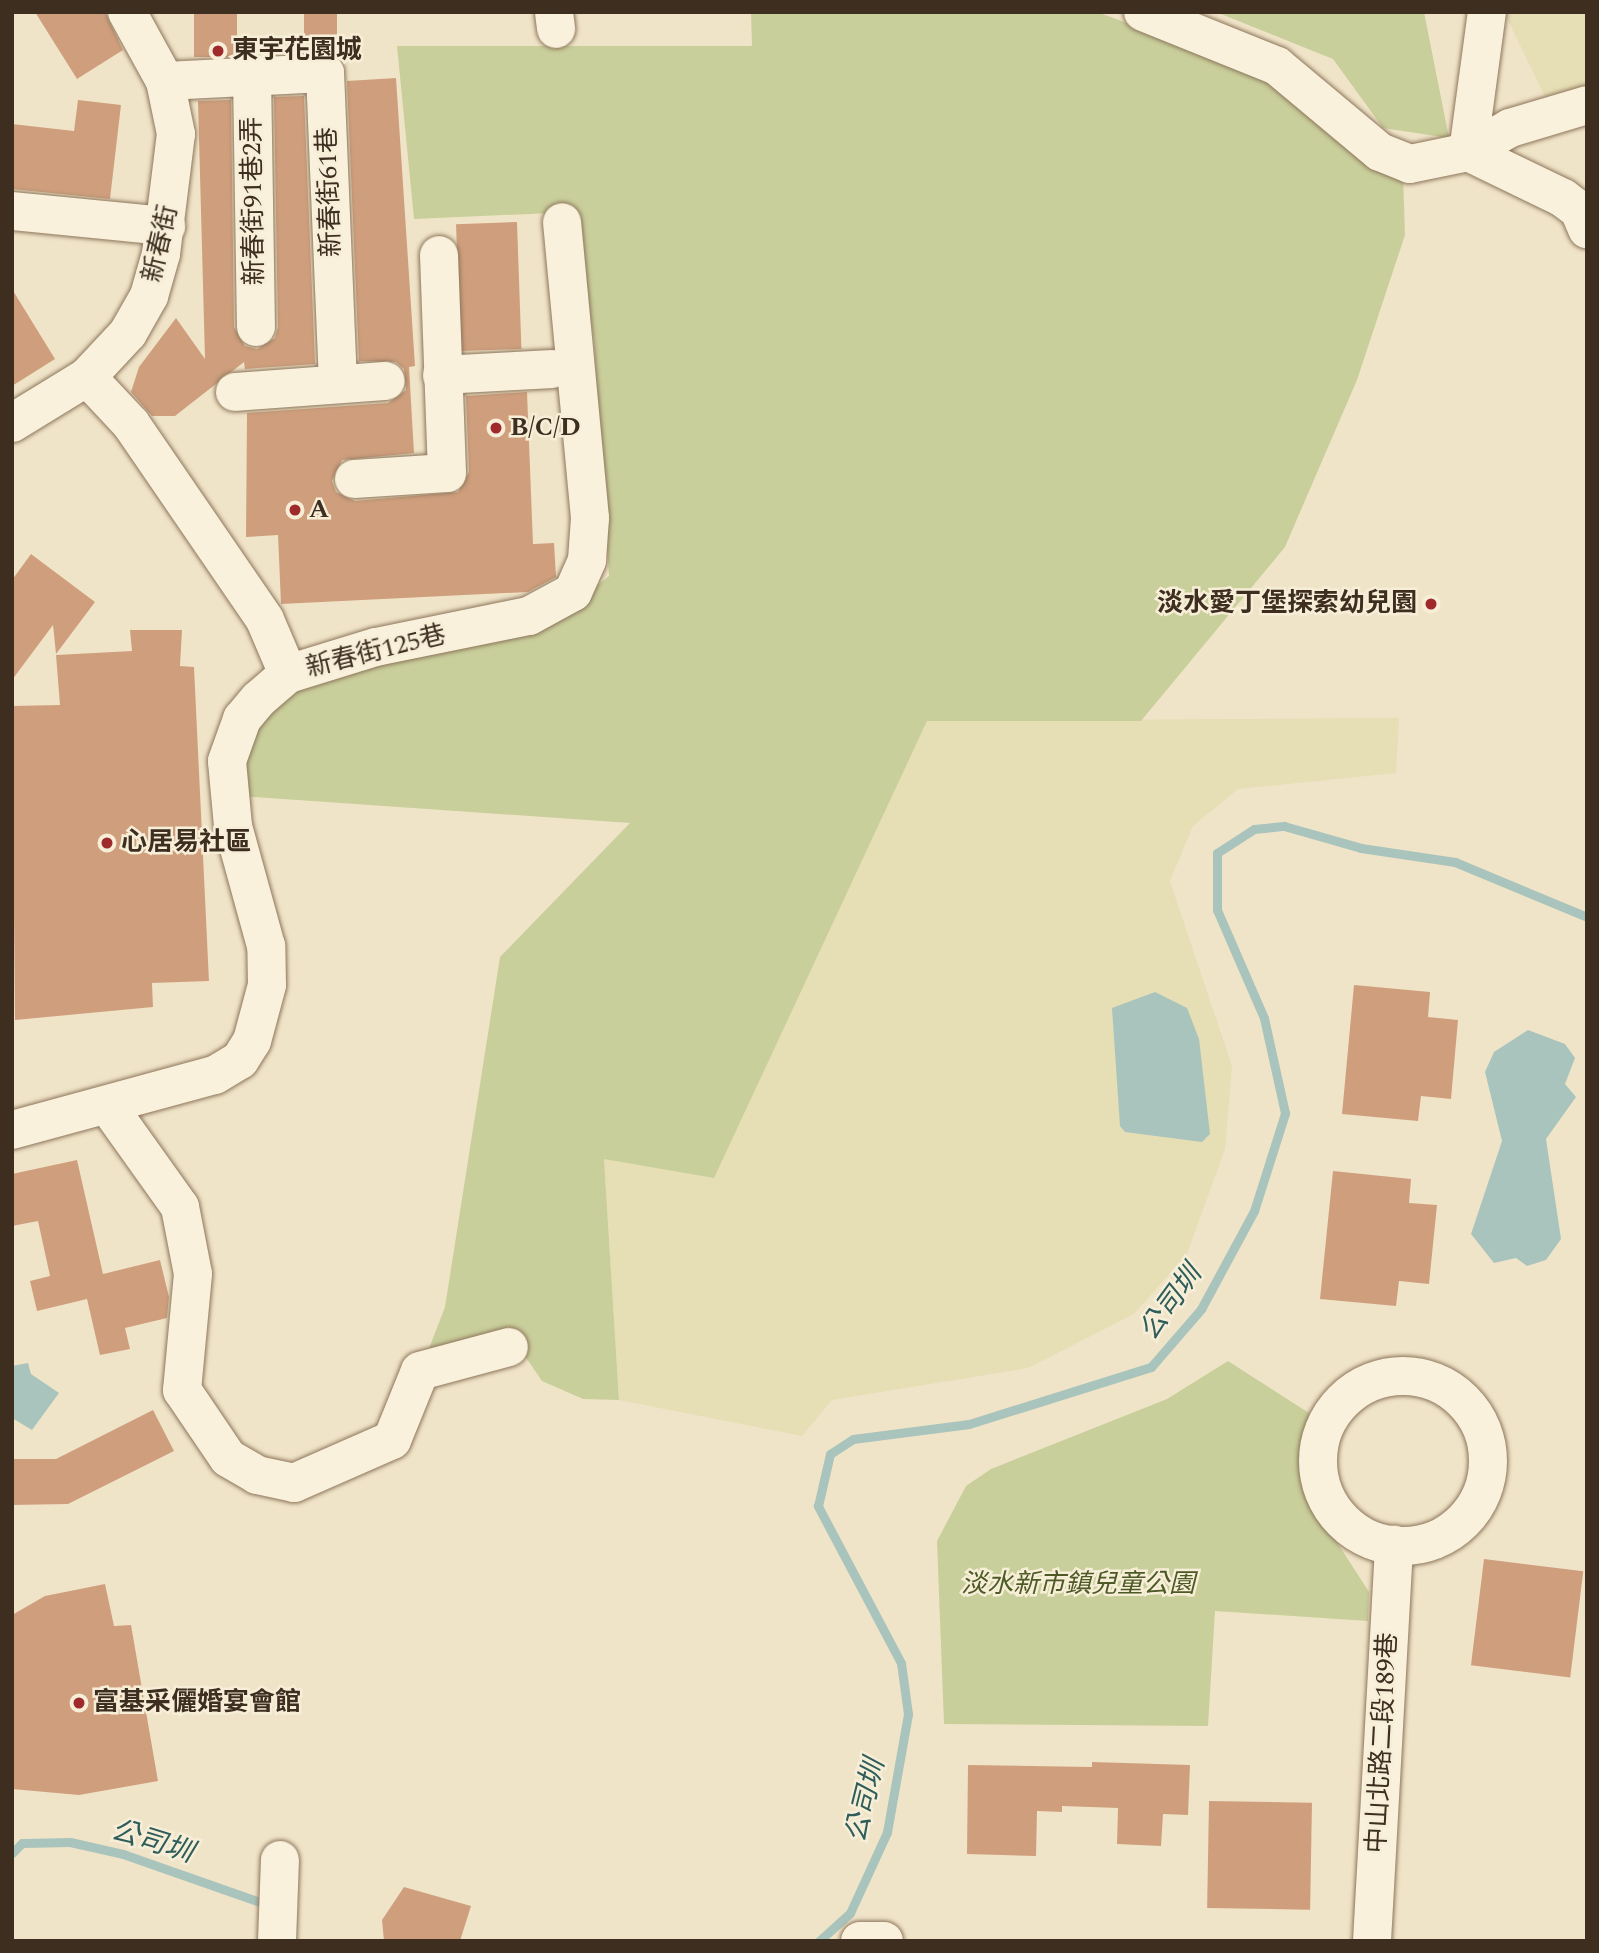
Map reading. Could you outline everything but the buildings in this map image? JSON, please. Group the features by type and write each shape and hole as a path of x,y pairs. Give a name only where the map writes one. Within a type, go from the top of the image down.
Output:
{"street":[{"name":"新春街","path":"12,423 87,377 128,333 149,296 166,226 176,134 165,81 127,12"},
{"path":"1143,12 1277,66 1380,152 1410,164 1468,152 1510,128 1587,105"},
{"path":"1468,152 1487,12"},
{"name":"新春街61巷","path":"252,75 325,73 338,384"},
{"path":"165,81 252,75"},
{"name":"新春街91巷2弄","path":"252,75 256,327"},
{"path":"1468,152 1584,216"},
{"path":"12,211 166,226"},
{"name":"新春街125巷","path":"12,1130 215,1075 240,1060 252,1041 267,985 266,946 233,826 227,761 242,719 288,674 376,647 529,616 573,592 587,560 590,518 562,222"},
{"path":"354,479 447,473 439,255"},
{"path":"442,375 552,369"},
{"path":"87,377 131,424 265,620 288,674"},
{"path":"235,393 386,381"},
{"path":"108,1106 180,1207 193,1273 182,1390 228,1458 257,1475 294,1483 392,1440 420,1371 509,1347"},
{"path":"1414,1376 1465,1402 1481,1427 1486,1475 1471,1512 1450,1532 1423,1544 1394,1545 1345,1524 1324,1490 1319,1450 1326,1424 1351,1394 1387,1377 1414,1376"},
{"name":"中山北路二段189巷","path":"1372,1941 1394,1545"},
{"path":"277,1941 280,1860"},
{"path":"860,1940 884,1941"}],"shaded area":[{"path":"1504,12 1587,12 1587,93 1548,103"},
{"path":"1399,718 1396,773 1238,789 1193,826 1170,881 1232,1066 1225,1149 1187,1254 1134,1314 1028,1368 832,1400 802,1436 619,1400 604,1158 712,1177 927,721"}],"green space":[{"path":"751,12 1097,12 1261,72 1403,173 1405,235 1357,380 1285,547 1141,721 927,721 714,1178 604,1159 619,1400 583,1399 542,1381 514,1340 425,1359 445,1307 500,957 630,823 239,796 241,760 264,714 313,682 550,624 609,576 594,341 574,212 414,219 397,46 752,46"},
{"path":"1216,12 1424,12 1449,138 1383,128 1333,59"},
{"name":"淡水新市鎮兒童公園","path":"1228,1361 1309,1413 1301,1446 1304,1491 1369,1592 1368,1621 1215,1611 1208,1726 944,1724 937,1541 966,1486 991,1469 1167,1399"}],"water":[{"path":"1155,992 1187,1008 1199,1039 1210,1134 1202,1142 1125,1132 1120,1126 1112,1008"},
{"path":"1528,1030 1565,1044 1575,1058 1565,1084 1576,1097 1546,1139 1561,1239 1546,1260 1527,1266 1516,1258 1494,1263 1471,1234 1502,1141 1485,1072 1494,1052"},
{"path":"28,1363 31,1374 59,1393 32,1430 12,1418 12,1366"}],"waterway":[{"name":"公司圳","path":"819,1941 850,1913 887,1832 908,1714 901,1663 818,1506 830,1454 853,1439 969,1424 1151,1367 1201,1309 1254,1211 1285,1113 1264,1018 1217,910 1217,853 1254,829 1284,826 1361,848 1455,862 1587,917"},
{"name":"公司圳","path":"12,1853 22,1843 70,1842 123,1854 269,1905"}],"place":[{"name":"東宇花園城","path":"218,51"},
{"name":"B/C/D","path":"496,428"},
{"name":"A","path":"295,510"},
{"name":"淡水愛丁堡探索幼兒園","path":"1431,604"},
{"name":"心居易社區","path":"107,843"},
{"name":"富基采儷婚宴會館","path":"79,1703"}]}
